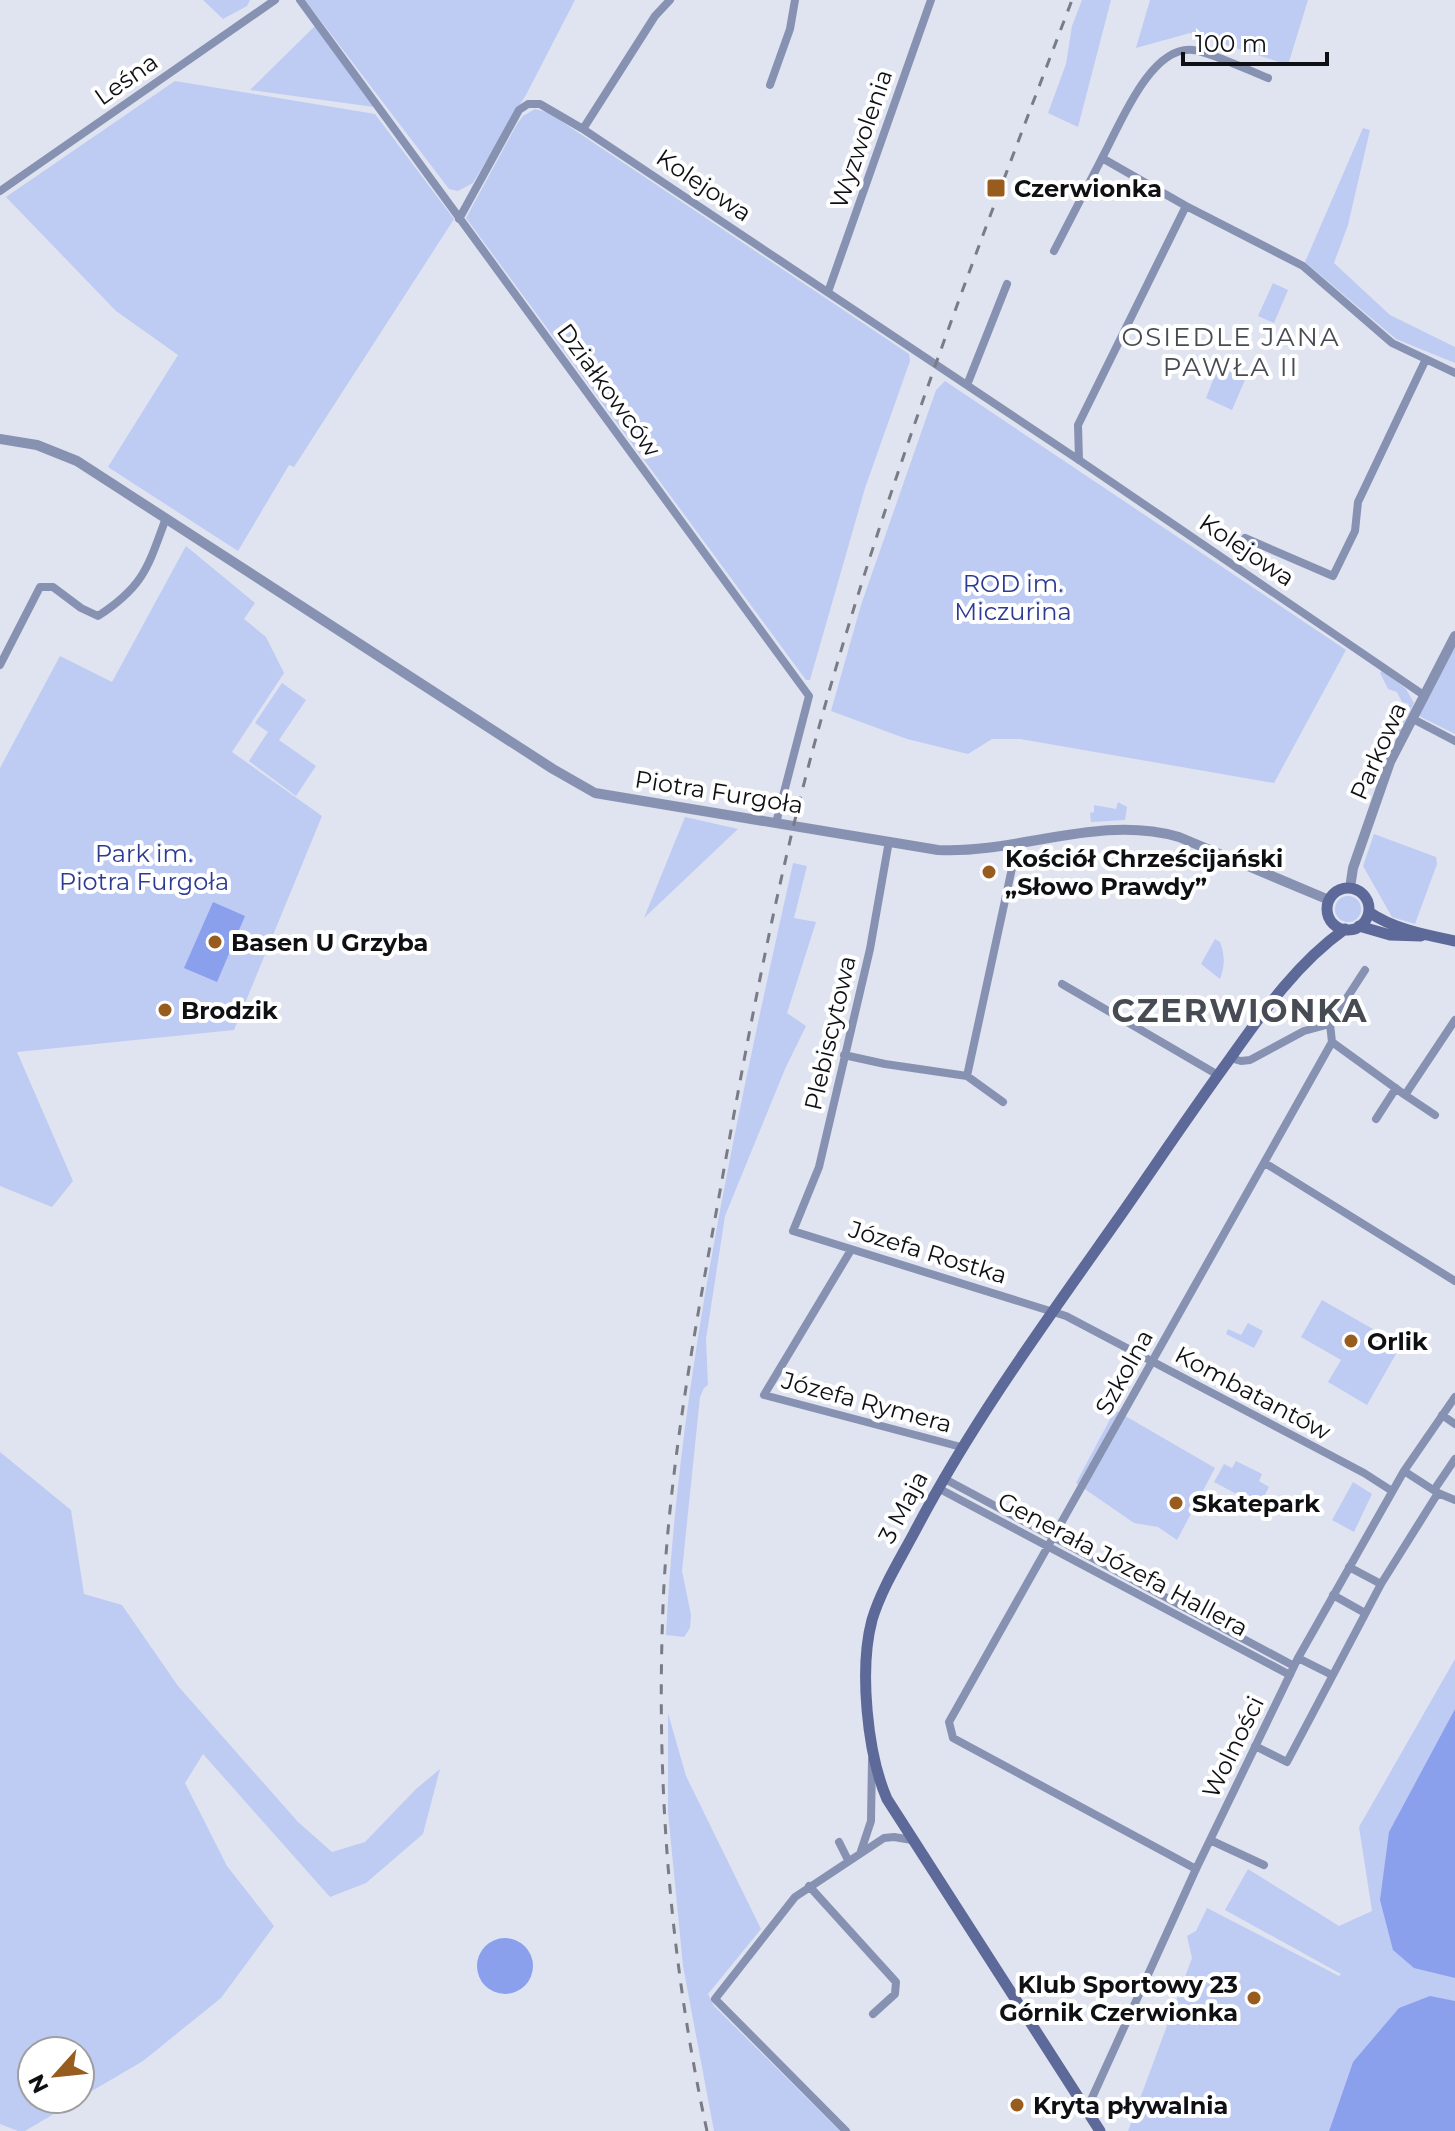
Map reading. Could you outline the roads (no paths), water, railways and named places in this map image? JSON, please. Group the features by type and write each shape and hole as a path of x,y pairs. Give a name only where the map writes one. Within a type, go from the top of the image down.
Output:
{"main road":[{"path":"1430,936 1390,935 1359,926 1345,929 1336,926 1330,918 1329,900 1338,891 1350,888 1365,896 1369,912 1382,920 1455,941"},
{"path":"1359,926 1369,912"},
{"name":"3 Maja","path":"1316,952 1330,918"},
{"name":"3 Maja","path":"1100,2131 884,1792 872,1750 866,1658 872,1620 880,1598 940,1483 1052,1311 1264,1010 1316,952 1345,929"}],"street":[{"name":"Leśna","path":"0,191 275,0"},
{"name":"Działkowców","path":"300,0 809,696 776,823"},
{"path":"583,129 655,16 670,0"},
{"path":"770,85 790,29 795,0"},
{"name":"Wyzwolenia","path":"828,292 931,0"},
{"path":"1054,251 1149,72 1171,55 1192,50 1268,78"},
{"name":"Kolejowa","path":"459,219 519,110 528,104 540,104 583,129 828,292 1425,696"},
{"path":"1102,158 1186,206 1303,266 1392,343 1455,373"},
{"path":"1079,460 1078,425 1090,396 1116,350 1186,206"},
{"path":"967,385 1007,284"},
{"path":"1245,538 1333,576 1355,531 1358,502 1426,359"},
{"name":"Piotra Furgoła","path":"0,439 37,445 77,461 595,793 938,850 967,851 1017,845 1099,830 1126,828 1159,831 1329,900"},
{"path":"0,665 40,587 53,587 81,608 98,616 120,601 145,574 166,518"},
{"name":"Parkowa","path":"1350,888 1353,868 1381,786 1455,636"},
{"path":"1413,719 1455,741"},
{"name":"Plebiscytowa","path":"793,1231 819,1167 870,949 889,841"},
{"path":"967,1076 1017,845"},
{"path":"1365,970 1330,1024 1332,1042 1435,1115"},
{"path":"1062,984 1218,1075"},
{"path":"1405,1095 1455,1020"},
{"path":"1230,1058 1250,1060 1304,1031 1330,1024"},
{"name":"Szkolna","path":"1196,1869 953,1738 949,1722 1332,1042"},
{"path":"844,1055 967,1076 1003,1102"},
{"path":"1376,1119 1396,1088"},
{"path":"1265,1163 1455,1281"},
{"name":"Józefa Rostka","path":"793,1231 1052,1311"},
{"name":"Józefa Rymera","path":"851,1250 764,1395 961,1447"},
{"name":"Kombatantów","path":"1052,1311 1364,1473 1392,1491"},
{"name":"Wolności","path":"1086,2111 1196,1869 1296,1662 1404,1471 1455,1397"},
{"path":"1442,1415 1455,1424"},
{"path":"1255,1746 1287,1762 1381,1584 1455,1459"},
{"path":"1404,1471 1436,1492 1455,1500"},
{"name":"Generała Józefa Hallera","path":"940,1483 1055,1537 1296,1662 1332,1675"},
{"name":"Generała Józefa Hallera","path":"940,1483 1049,1547 1290,1675"},
{"path":"1349,1567 1381,1584"},
{"path":"1333,1595 1365,1613"},
{"path":"860,1852 869,1834 872,1814 872,1750"},
{"path":"846,2131 715,1999 795,1897 887,1837 912,1840"},
{"path":"1210,1840 1264,1865"},
{"path":"839,1842 848,1860"},
{"path":"809,1886 896,1982 895,1994 873,2014"}],"water":[{"name":"Basen U Grzyba","path":"213,902 245,916 217,982 184,968"},
{"path":"1455,1709 1455,1978 1414,1968 1393,1950 1380,1900 1389,1832"},
{"path":"505,1938 525,1946 533,1966 525,1986 505,1994 485,1986 477,1966 485,1946"},
{"path":"1430,1996 1455,2001 1455,2131 1329,2131 1353,2062 1399,2008"}],"railway":[{"path":"707,2131 674,1928 661,1722 668,1533 695,1330 763,964 813,749 900,465 1072,0"}],"place":[{"name":"Czerwionka","path":"996,188"},
{"name":"Kościół Chrześcijański „Słowo Prawdy”","path":"989,872"},
{"name":"Basen U Grzyba","path":"215,942"},
{"name":"Brodzik","path":"165,1010"},
{"name":"Orlik","path":"1351,1341"},
{"name":"Skatepark","path":"1176,1503"},
{"name":"Klub Sportowy 23 Górnik Czerwionka","path":"1254,1998"},
{"name":"Kryta pływalnia","path":"1017,2105"}],"district":[{"name":"OSIEDLE JANA PAWŁA II","path":"1231,352"},
{"name":"CZERWIONKA","path":"1240,1010"}],"park label":[{"name":"ROD im. Miczurina","path":"1013,597"},
{"name":"Park im. Piotra Furgoła","path":"144,867"}]}
